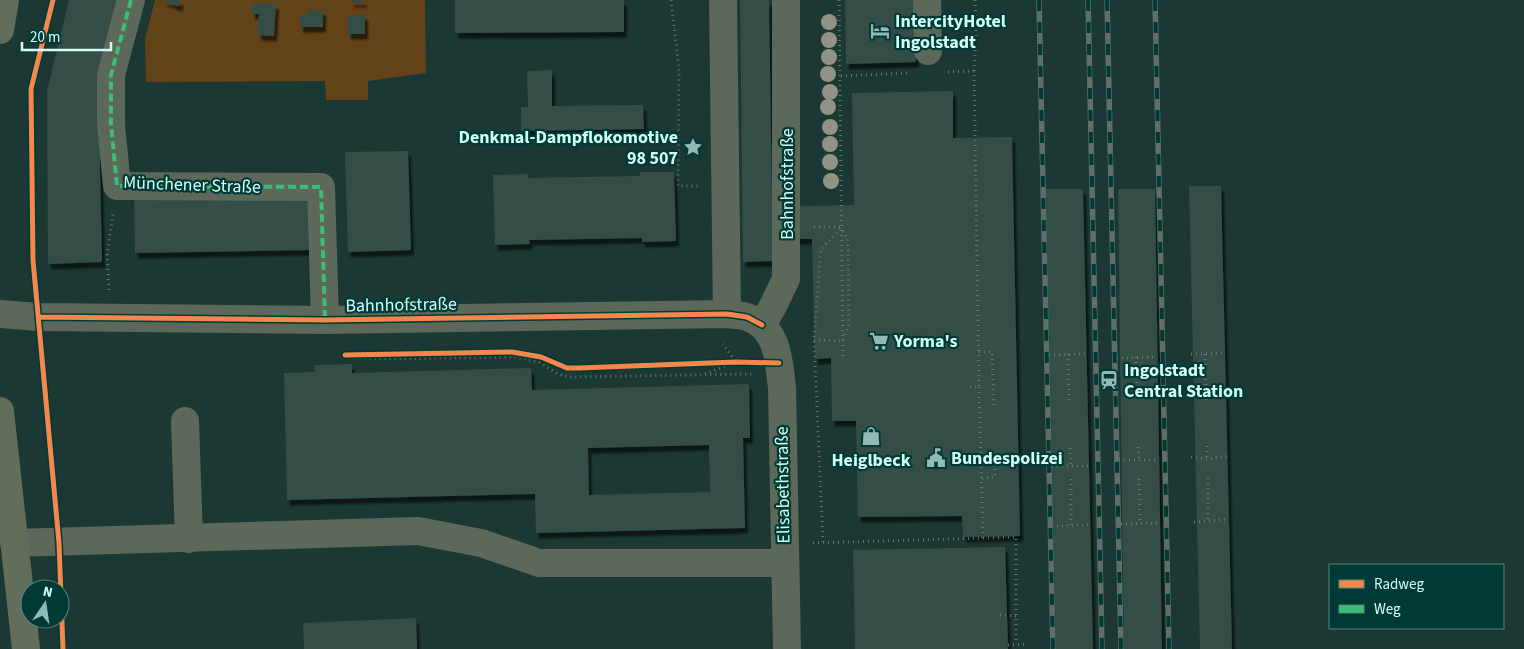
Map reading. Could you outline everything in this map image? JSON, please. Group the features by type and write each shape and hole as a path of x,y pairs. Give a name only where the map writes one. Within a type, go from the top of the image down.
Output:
{"main road":[{"path":"0,30 5,0"},
{"path":"0,411 26,649"}],"street":[{"name":"Münchener Straße","path":"132,0 111,75 111,125 117,186 321,187 324,320"},
{"path":"723,0 727,314"},
{"name":"Bahnhofstraße","path":"0,314 39,317 324,320 727,314 747,317 762,325 786,279 786,0"},
{"path":"927,0 929,65"},
{"name":"Elisabethstraße","path":"762,325 773,340 780,368 787,649"},
{"path":"185,421 189,539"},
{"path":"14,543 418,531 481,543 539,563 785,553"}],"path":[{"path":"671,0 679,68 678,186 702,186"},
{"path":"839,0 843,358"},
{"path":"975,0 974,71 983,539"},
{"path":"841,76 929,65 974,71"},
{"path":"110,318 107,255 117,186"},
{"path":"823,542 814,340 821,249 841,228"},
{"path":"841,228 848,239 850,326 842,341"},
{"path":"814,340 842,341"},
{"path":"345,355 512,352 549,360"},
{"path":"979,352 992,352 994,406"},
{"path":"1191,354 1225,353"},
{"path":"1068,354 1069,404"},
{"path":"1049,355 1087,354"},
{"path":"1205,354 1206,401"},
{"path":"345,355 372,359 515,357 539,362 558,374 569,377 780,368"},
{"path":"1136,357 1137,402"},
{"path":"1117,358 1156,357"},
{"path":"716,362 780,368"},
{"path":"970,387 979,387"},
{"path":"1207,446 1207,459"},
{"path":"1138,447 1139,460"},
{"path":"1070,448 1071,466"},
{"path":"982,478 995,477 995,450"},
{"path":"1191,457 1207,459 1228,456"},
{"path":"1120,460 1159,460"},
{"path":"1052,466 1090,466"},
{"path":"1139,478 1140,524"},
{"path":"1208,478 1208,521"},
{"path":"1071,479 1071,526"},
{"path":"1194,522 1228,519"},
{"path":"1121,524 1160,523"},
{"path":"1052,526 1090,525"},
{"path":"785,553 823,542 1016,537 1016,644"},
{"path":"1000,616 1016,616"},
{"path":"1008,645 1026,646"}],"shaded area":[{"path":"155,0 425,0 426,73 368,81 368,100 326,100 325,81 146,82 145,39"}],"building":[{"path":"69,0 118,0 98,74 102,262 48,264 47,91"},
{"path":"162,0 181,0 179,6"},
{"path":"351,0 364,0 364,2 351,2"},
{"path":"455,0 624,0 624,32 455,33"},
{"path":"740,0 769,0 772,207 854,205 852,93 953,91 953,138 1012,137 1020,536 963,537 962,516 858,517 856,421 832,421 831,358 815,359 812,239 774,239 773,261 743,262"},
{"name":"IntercityHotel Ingolstadt","path":"845,0 915,0 916,62 846,64"},
{"path":"252,3 276,4 274,36 258,35 259,14 252,14"},
{"path":"308,10 323,10 323,27 300,27 300,15 308,15"},
{"path":"348,15 365,15 365,34 348,34"},
{"path":"552,70 552,106 643,105 644,129 521,131 521,107 528,107 527,71"},
{"path":"408,151 411,250 348,252 345,152"},
{"path":"640,172 674,172 676,241 642,242 642,238 529,240 530,244 495,245 493,175 528,174 528,178 640,176"},
{"path":"1189,186 1221,186 1232,649 1200,649"},
{"path":"1046,189 1083,189 1093,649 1056,649"},
{"path":"1118,189 1155,189 1162,649 1124,649"},
{"path":"310,195 311,250 135,253 134,198"},
{"path":"352,364 352,373 531,368 532,390 749,384 750,438 743,438 745,528 536,533 535,494 287,500 284,373 315,372 315,365","holes":["709,445 710,492 589,495 588,448"]},
{"path":"1005,547 1008,649 855,649 853,550"},
{"path":"416,618 417,649 304,649 303,623"}],"railway":[{"path":"1039,0 1053,649"},
{"path":"1088,0 1102,649"},
{"path":"1107,0 1121,649"},
{"path":"1155,0 1169,649"}],"marked path":[{"path":"131,0 111,75 111,125 117,186 321,187 325,320"}],"cycle path":[{"path":"53,0 31,89 33,260 59,543 63,649"},
{"path":"39,317 325,320 727,314 747,317 762,325"},
{"path":"345,355 512,352 541,357 567,368 736,362 779,363"}],"place":[{"name":"IntercityHotel Ingolstadt","path":"880,31"},
{"name":"Denkmal-Dampflokomotive 98 507","path":"693,147"},
{"name":"Yorma's","path":"879,341"},
{"name":"Ingolstadt Central Station","path":"1109,380"},
{"name":"Heiglbeck","path":"871,436"},
{"name":"Bundespolizei","path":"936,458"}]}
